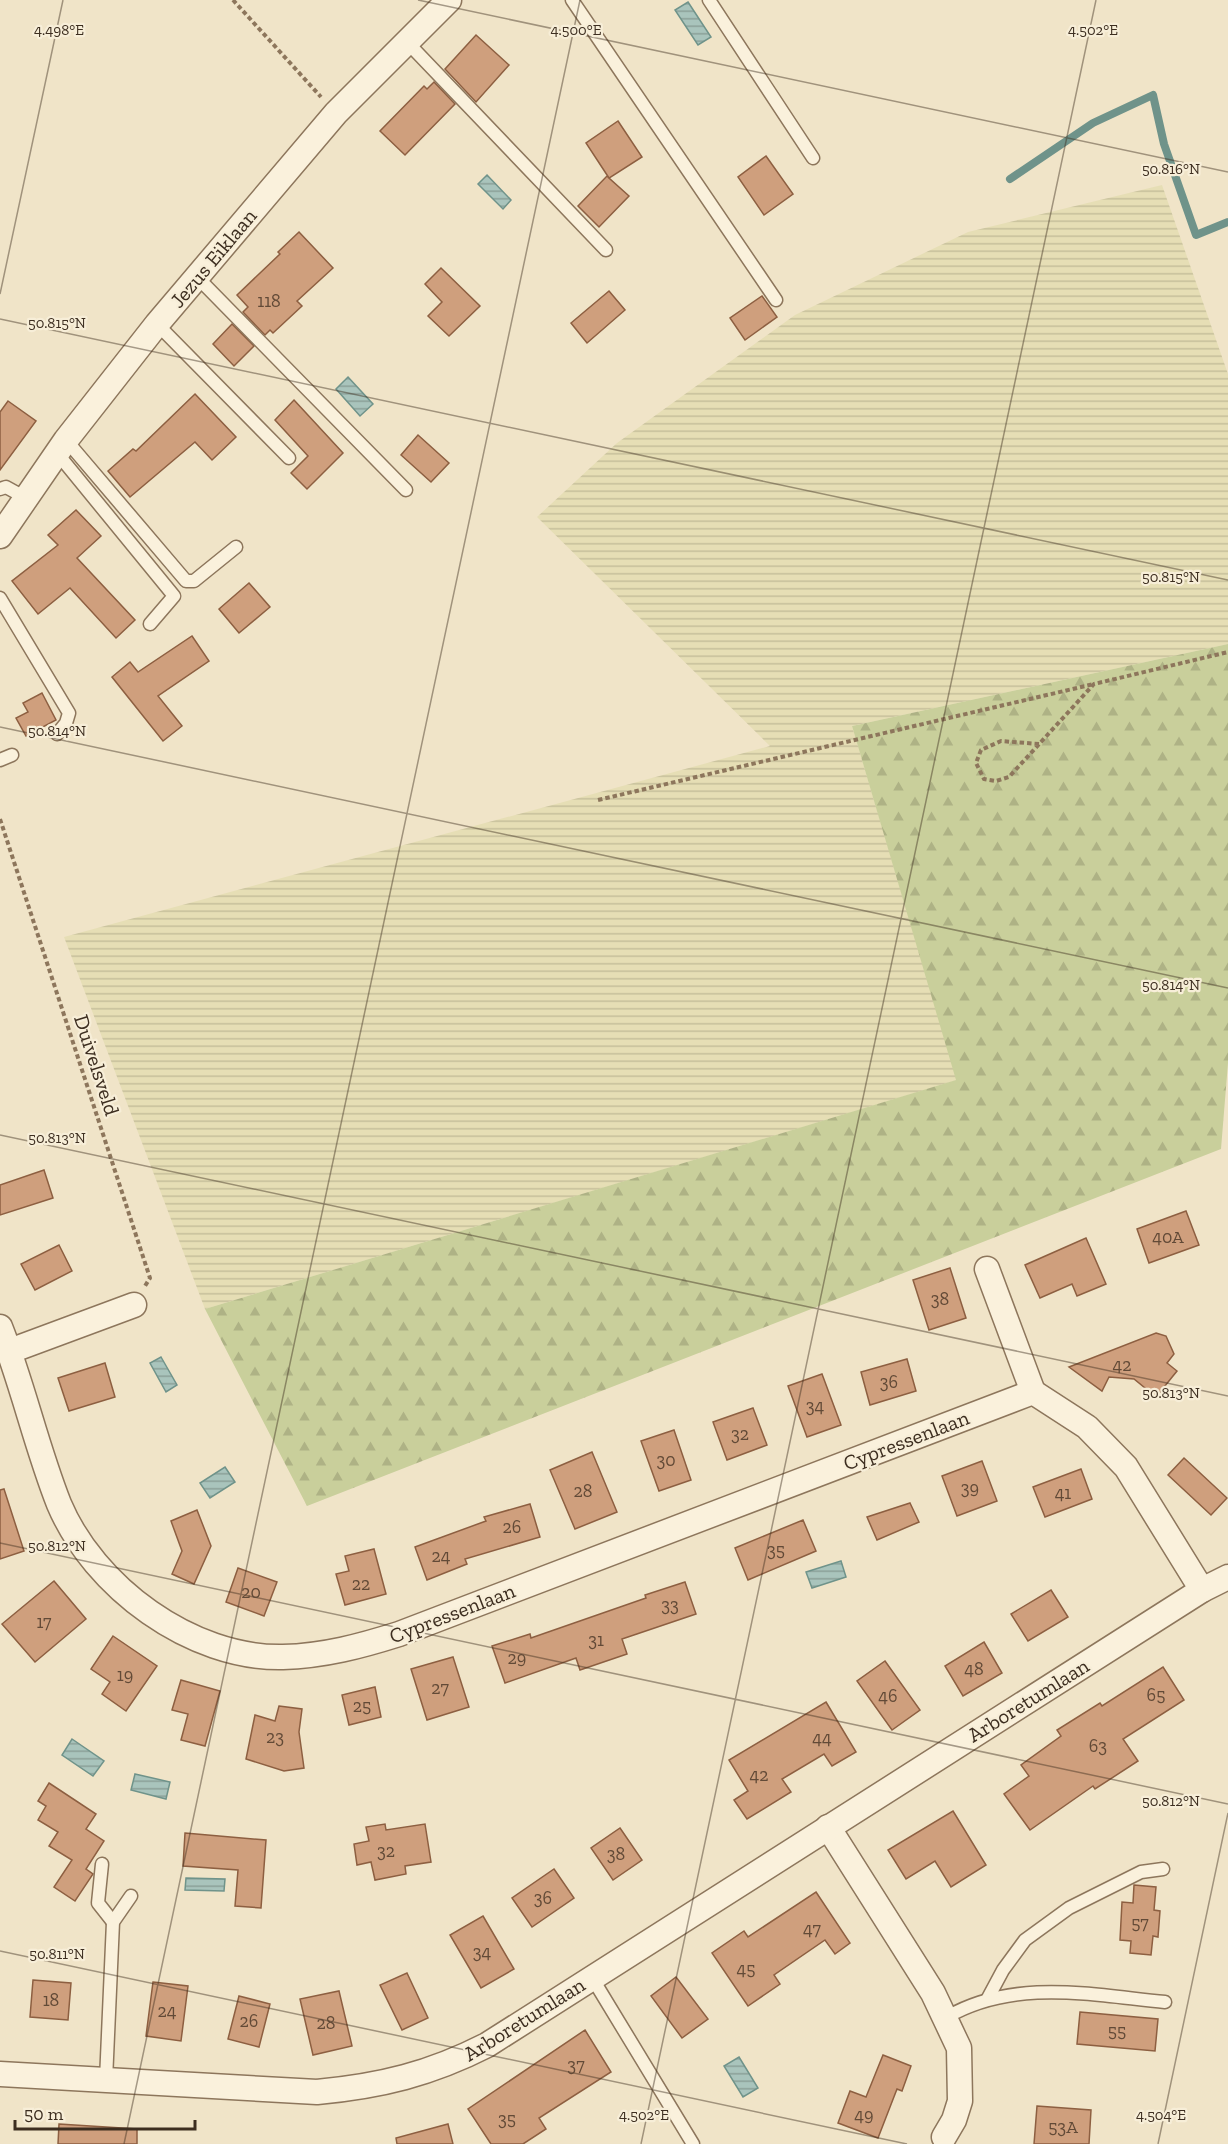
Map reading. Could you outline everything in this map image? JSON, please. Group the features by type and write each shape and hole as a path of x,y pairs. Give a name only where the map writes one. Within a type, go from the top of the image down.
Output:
{"street":[{"name":"Jezus Eiklaan","path":"0,536 61,447 197,277 336,113 449,0"},
{"path":"987,1269 1033,1392 1088,1428 1126,1467 1202,1590"},
{"path":"9,1351 134,1305"},
{"name":"Cypressenlaan","path":"0,1327 60,1504 81,1543 109,1578 144,1610 188,1635 238,1651 282,1657 347,1650 399,1634 1033,1392"},
{"name":"Arboretumlaan","path":"0,2074 317,2092 367,2087 413,2077 450,2064 487,2045 591,1976 1202,1590 1228,1577"},
{"path":"828,1827 947,2017 959,2048 962,2078 960,2101 954,2120 944,2137"}],"lane":[{"path":"572,0 776,300"},
{"path":"710,0 813,158"},
{"path":"407,42 606,250"},
{"path":"197,277 406,490"},
{"path":"158,324 289,458"},
{"path":"61,447 186,581 194,581 236,547"},
{"path":"61,447 174,596 150,624"},
{"path":"0,489 6,487 26,498"},
{"path":"0,598 69,713 66,723 57,734"},
{"path":"0,760 12,755"},
{"path":"102,1864 98,1903 113,1922"},
{"path":"988,1998 1003,1970 1025,1940 1069,1908 1141,1872 1163,1869"},
{"path":"106,2080 113,1922 131,1896"},
{"path":"591,1976 693,2144"},
{"path":"947,2017 988,1998 1038,1990 1165,2002"}],"path":[{"path":"233,0 336,113"},
{"path":"598,800 1228,651"},
{"path":"1039,744 1001,741 981,750 976,763 984,779 996,781 1009,777 1094,684"},
{"name":"Duivelsveld","path":"0,819 6,831 150,1278 134,1305"}],"shaded area":[{"path":"1162,185 1228,374 1228,644 852,726 957,1080 205,1309 64,937 770,746 537,517 617,443 795,315 968,232"}],"green space":[{"path":"1228,644 1228,1063 1221,1149 307,1506 205,1309 956,1080 852,726"}],"water":[{"path":"688,2 711,37 698,45 675,10"},
{"path":"487,175 511,200 503,209 478,184"},
{"path":"348,377 373,404 360,416 336,389"},
{"path":"161,1357 177,1385 166,1392 150,1363"},
{"path":"225,1467 235,1482 210,1498 200,1483"},
{"path":"841,1561 846,1577 812,1588 806,1572"},
{"path":"72,1739 104,1761 93,1776 62,1755"},
{"path":"135,1774 170,1782 166,1799 131,1790"},
{"path":"186,1878 225,1879 224,1891 185,1890"},
{"path":"739,2057 758,2088 743,2097 724,2066"}],"building":[{"path":"476,35 509,65 476,102 445,69"},
{"path":"434,82 455,104 405,155 380,131 424,86 427,89"},
{"path":"618,121 642,157 609,178 586,143"},
{"path":"766,156 793,194 764,215 738,177"},
{"path":"607,176 629,196 599,227 578,206"},
{"path":"299,232 333,268 297,301 302,306 273,333 270,330 265,335 243,312 248,307 237,295 280,254 278,252"},
{"path":"441,268 480,306 449,336 428,316 442,302 425,284"},
{"path":"609,291 625,310 587,343 571,323"},
{"path":"762,296 777,317 745,340 730,318"},
{"path":"232,324 254,346 234,366 213,344"},
{"path":"195,394 236,437 212,460 195,442 130,497 108,471 133,449 136,451"},
{"path":"294,400 343,453 307,489 291,473 308,456 275,420"},
{"path":"8,401 36,421 0,470 0,412"},
{"path":"418,435 449,463 431,482 401,455"},
{"path":"76,510 101,536 77,558 135,620 116,638 70,588 38,614 12,581 58,545 48,535"},
{"path":"249,583 270,607 239,633 219,609"},
{"path":"192,636 209,661 158,696 182,726 163,741 112,677 130,662 138,672"},
{"path":"42,693 56,720 26,736 16,718 28,712 23,703"},
{"path":"44,1170 53,1198 0,1215 0,1185"},
{"path":"1186,1211 1199,1245 1149,1263 1137,1229"},
{"path":"1086,1238 1106,1284 1077,1296 1072,1284 1040,1298 1025,1265"},
{"path":"59,1245 72,1271 35,1290 21,1264"},
{"path":"950,1268 966,1318 929,1330 913,1280"},
{"path":"1156,1333 1166,1336 1174,1354 1167,1363 1177,1371 1156,1397 1134,1379 1109,1377 1102,1391 1069,1367"},
{"path":"907,1359 916,1391 870,1405 861,1372"},
{"path":"105,1363 115,1397 69,1411 58,1378"},
{"path":"822,1374 841,1425 807,1437 788,1386"},
{"path":"753,1408 767,1445 727,1460 713,1422"},
{"path":"674,1430 691,1480 659,1491 641,1441"},
{"path":"592,1452 617,1512 575,1529 550,1470"},
{"path":"1184,1458 1227,1498 1211,1515 1168,1475"},
{"path":"982,1461 997,1501 957,1516 942,1476"},
{"path":"1081,1469 1092,1499 1045,1517 1033,1487"},
{"path":"4,1489 24,1551 0,1559 0,1490"},
{"path":"910,1503 919,1522 877,1540 867,1517"},
{"path":"530,1504 540,1537 465,1559 467,1564 427,1580 415,1547 486,1521 484,1517"},
{"path":"197,1510 211,1546 194,1584 172,1574 182,1551 171,1521"},
{"path":"803,1520 816,1551 748,1580 735,1548"},
{"path":"374,1549 386,1594 345,1605 336,1574 349,1571 345,1556"},
{"path":"238,1568 277,1582 264,1616 226,1602"},
{"path":"54,1581 86,1619 35,1662 2,1624"},
{"path":"685,1582 696,1614 622,1639 627,1654 580,1670 576,1658 505,1683 492,1646 530,1634 531,1638"},
{"path":"1051,1590 1068,1617 1028,1641 1011,1614"},
{"path":"113,1636 157,1666 126,1711 102,1694 110,1682 91,1669"},
{"path":"984,1642 1002,1673 963,1696 945,1666"},
{"path":"453,1657 469,1707 427,1720 411,1669"},
{"path":"885,1661 920,1710 892,1730 857,1681"},
{"path":"1163,1667 1184,1700 1123,1739 1138,1761 1095,1789 1093,1786 1030,1830 1004,1794 1029,1776 1021,1765 1061,1736 1057,1730 1100,1703 1102,1706"},
{"path":"181,1680 220,1691 205,1746 181,1740 188,1714 172,1710"},
{"path":"375,1687 381,1717 349,1725 342,1695"},
{"path":"826,1702 856,1752 832,1766 824,1754 782,1779 791,1792 747,1819 734,1800 748,1791 729,1760"},
{"path":"279,1706 302,1709 299,1732 304,1768 284,1771 246,1759 255,1715 275,1721"},
{"path":"49,1783 96,1814 86,1829 104,1841 86,1869 93,1874 75,1901 54,1887 72,1860 49,1846 58,1832 38,1820 46,1806 38,1801"},
{"path":"953,1811 986,1865 951,1887 935,1861 906,1879 888,1850"},
{"path":"385,1824 386,1830 425,1824 431,1862 405,1866 406,1874 375,1880 371,1862 357,1865 354,1844 369,1841 366,1827"},
{"path":"620,1828 642,1860 613,1880 591,1848"},
{"path":"185,1833 266,1840 261,1908 235,1906 238,1870 183,1866"},
{"path":"554,1869 574,1898 532,1927 512,1898"},
{"path":"1134,1885 1156,1887 1154,1910 1160,1911 1158,1937 1153,1936 1151,1955 1130,1953 1131,1941 1120,1940 1122,1902 1133,1903"},
{"path":"816,1892 850,1943 835,1954 825,1940 774,1975 780,1984 748,2006 712,1953 744,1931 748,1937"},
{"path":"483,1916 514,1969 481,1988 450,1935"},
{"path":"407,1973 428,2018 402,2030 380,1985"},
{"path":"676,1977 708,2019 682,2038 651,1996"},
{"path":"33,1980 71,1983 68,2020 30,2017"},
{"path":"153,1982 188,1986 181,2041 146,2036"},
{"path":"339,1991 352,2046 313,2055 300,1999"},
{"path":"239,1996 270,2004 259,2047 228,2039"},
{"path":"1080,2012 1158,2019 1155,2051 1077,2044"},
{"path":"585,2030 611,2072 539,2118 546,2129 523,2144 491,2144 468,2109"},
{"path":"883,2055 911,2066 902,2091 897,2089 878,2138 838,2123 850,2091 866,2097"},
{"path":"1037,2106 1091,2110 1089,2144 1034,2144"},
{"path":"59,2124 137,2129 137,2144 58,2144"},
{"path":"448,2124 453,2144 397,2144 396,2138"}],"waterway":[{"path":"1010,179 1093,123 1153,95 1164,144 1196,235 1228,222"}]}
